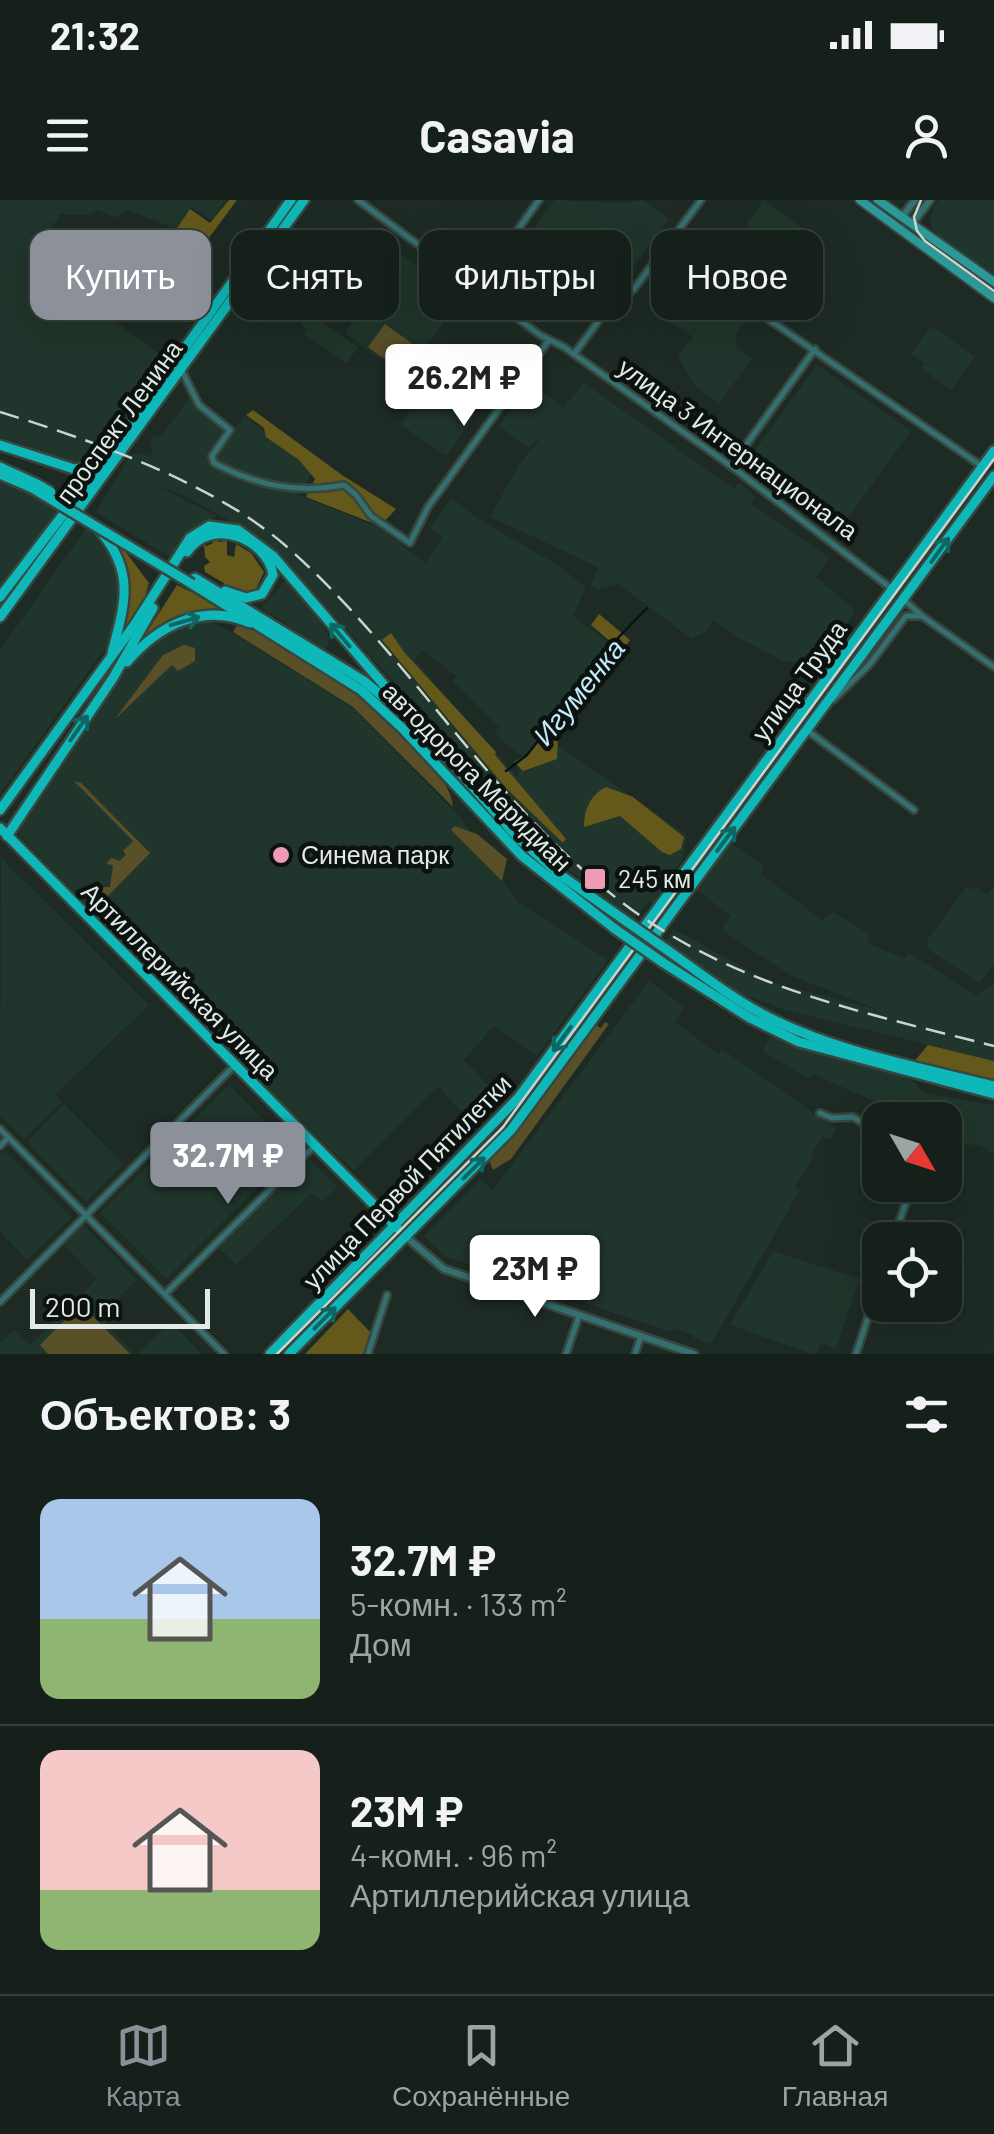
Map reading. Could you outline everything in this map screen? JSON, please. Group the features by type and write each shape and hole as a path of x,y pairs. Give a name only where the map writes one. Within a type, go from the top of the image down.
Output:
{"main road":[{"name":"проспект Ленина","path":"0,618 291,200"},
{"name":"проспект Ленина","path":"0,597 304,200"},
{"path":"860,200 994,298"},
{"path":"878,200 994,282"},
{"path":"896,226 902,217"},
{"path":"905,234 912,224"},
{"path":"0,445 74,469 101,465"},
{"name":"улица Труда","path":"637,935 994,451"},
{"path":"982,467 994,476"},
{"name":"автодорога Меридиан","path":"0,471 33,485 193,581 344,678 379,705 522,856 662,962 750,1018 799,1042 994,1094"},
{"name":"улица Труда","path":"648,944 994,476"},
{"name":"автодорога Меридиан","path":"33,485 364,681 427,735 478,796 531,850 730,994 813,1036 994,1086"},
{"path":"97,526 123,572 126,598 110,661"},
{"path":"0,810 110,661 190,538 209,526 228,526 249,536 273,556 427,735"},
{"path":"3,836 112,680 191,546 212,532 236,537 260,551 272,567 268,588 254,597 239,597 193,581"},
{"name":"улица 3 Интернационала","path":"892,589 903,598"},
{"path":"112,680 149,638 185,619 224,616 275,634"},
{"path":"101,673 112,680"},
{"path":"32,764 47,774"},
{"name":"Артиллерийская улица","path":"3,836 236,1064 406,1238"},
{"name":"улица Первой Пятилетки","path":"270,1354 511,1108 637,935"},
{"name":"улица Первой Пятилетки","path":"289,1354 506,1136 648,944"}],"street":[{"name":"улица 3 Интернационала","path":"358,200 419,245"},
{"path":"518,230 539,200"},
{"path":"574,354 603,315 634,288 701,200"},
{"path":"902,217 915,200"},
{"path":"912,224 930,200"},
{"name":"улица 3 Интернационала","path":"521,320 731,466 892,589"},
{"path":"767,320 793,333 982,467"},
{"path":"177,366 199,405 230,430 212,456 214,463 244,478 292,490 344,486 371,516 410,543 428,507 549,340"},
{"path":"731,466 815,349"},
{"name":"улица 3 Интернационала","path":"903,598 994,667"},
{"path":"816,716 870,664 906,616 922,616"},
{"path":"806,730 914,810"},
{"path":"0,1302 236,1064"},
{"path":"820,1113 832,1118 854,1117 862,1122"},
{"path":"0,1129 224,1354"},
{"path":"0,1146 8,1138"},
{"path":"164,1294 315,1145"},
{"name":"Артиллерийская улица","path":"406,1238 444,1269 694,1354"},
{"path":"368,1354 387,1295"},
{"path":"566,1354 579,1316"},
{"path":"856,1354 867,1322"},
{"path":"635,1354 641,1336"}],"shaded area":[{"path":"0,200 227,200 211,220 191,207 176,229 127,210 115,218 98,210 89,215 61,214 49,230 30,230 30,320 113,320 161,355 165,363 110,444 104,443 84,462 0,436"},
{"path":"229,200 237,200 211,235 211,230 176,230 190,209 210,223"},
{"path":"555,200 643,200 669,219 661,230 651,230 651,243 631,270 631,230 534,228"},
{"path":"764,200 804,230 753,230 746,224"},
{"path":"938,200 994,200 994,275 934,233 930,217"},
{"path":"402,255 419,268 419,320 446,320 404,377 345,333 354,320 399,320"},
{"path":"305,320 319,320 358,347 347,363 304,334 307,329 301,325"},
{"path":"668,320 745,321 736,333 737,347 752,359 719,403 695,386 678,356 693,337"},
{"path":"385,324 417,347 400,370 368,347"},
{"path":"932,326 975,357 951,390 921,368 924,363 911,354"},
{"path":"438,361 454,370 451,375 462,396 460,403 475,416 446,456 400,424 416,400 407,393 399,393 422,362 433,369"},
{"path":"817,365 911,431 842,526 750,457"},
{"path":"530,381 563,408 584,383 734,489 739,483 756,497 751,504 830,558 816,577 851,606 854,613 843,631 845,635 825,660 783,661 735,636 714,620 708,630 692,639 618,584 597,590 591,586 598,567 490,517 518,466 546,431 529,448 499,426"},
{"path":"190,397 204,414 226,430 230,426 235,428 244,416 315,470 297,495 378,527 425,563 443,538 430,528 452,498 586,587 573,616 612,645 541,734 687,835 682,860 652,903 649,901 634,919 542,850 303,580 252,533 185,496 153,484 217,516 188,534 174,560 96,512 130,456 153,456 150,438 162,435","holes":["423,650 456,676 453,682 499,727 494,734 522,756 517,777 414,659"]},
{"path":"253,410 396,509 380,526 306,497 315,479 299,460 266,437 264,428 246,415"},
{"path":"0,479 24,487 59,509 0,586"},
{"path":"87,527 95,532 109,554 123,588 116,633 0,794 0,650"},
{"path":"212,537 219,542 227,541 227,555 234,557 236,544 251,553 264,572 255,591 244,595 205,572 204,566 210,562 205,557 204,544 213,543"},
{"path":"114,543 122,547 149,583 143,604 125,628 129,585"},
{"path":"287,579 330,639 326,650 262,608"},
{"path":"177,585 237,615 186,617 141,641"},
{"path":"599,614 630,640 558,738 557,759 523,771 514,762 527,754 612,643 591,625"},
{"path":"207,620 353,708 461,818 518,902 608,960 537,1056 494,1026 464,1060 500,1098 475,1127 438,1086 354,1171 277,1099 20,836 20,830 133,661 162,634 190,622"},
{"path":"239,622 294,650 364,700 425,757 445,784 453,807 353,707 233,632"},
{"path":"391,633 496,752 566,839 563,843 506,788 382,640"},
{"path":"184,645 195,648 195,661 178,671 172,665 115,719 163,655"},
{"path":"74,781 81,783 150,853 100,904 93,903 104,887 110,887 113,865 108,861 119,861 133,841"},
{"path":"606,787 633,797 684,837 681,849 670,855 662,852 620,816 584,827 589,804"},
{"path":"454,826 477,834 507,859 502,881 451,830"},
{"path":"731,843 765,867 761,874 822,920 833,912 870,934 867,943 905,959 909,953 976,996 994,983 994,1061 786,1010 736,992 664,943 674,929 767,981 879,1010 792,976 721,930 731,916 697,890"},
{"path":"1,858 149,1005 55,1095 62,1102 24,1139 0,1116"},
{"path":"967,886 987,895 994,886 994,964 979,983 927,945"},
{"path":"649,981 685,1007 675,1022 718,1054 722,1049 837,1129 830,1140 823,1136 811,1154 814,1157 795,1186 800,1190 711,1344 694,1335 670,1331 445,1256 424,1236 480,1179 493,1190"},
{"path":"605,1022 609,1024 511,1159 493,1170 488,1158 596,1025 601,1028"},
{"path":"770,1037 911,1079 924,1093 994,1105 994,1155 985,1147 962,1143 962,1102 876,1102 813,1074 809,1079 762,1051"},
{"path":"928,1045 994,1061 994,1082 913,1063"},
{"path":"229,1085 294,1151 166,1279 100,1213"},
{"path":"64,1104 123,1164 86,1202 27,1142"},
{"path":"5,1150 72,1217 27,1260 0,1231 0,1155"},
{"path":"309,1159 338,1187 322,1202 312,1193 236,1265 218,1247"},
{"path":"83,1225 137,1280 100,1317 134,1354 0,1354 0,1343 14,1330 30,1345 97,1279 64,1245"},
{"path":"773,1251 860,1279 836,1348 821,1343 817,1354 813,1354 730,1325"},
{"path":"81,1304 130,1354 48,1354 40,1345"},
{"path":"348,1309 372,1334 365,1354 305,1354"},
{"path":"170,1322 202,1354 138,1354"}],"waterway":[{"name":"Игуменка","path":"506,771 527,755 617,639 647,608"}],"tram line":[{"path":"921,200 914,217 917,231 925,241 994,291"},
{"path":"277,1354 503,1127 994,459"}],"railway":[{"path":"0,412 150,466 224,502 257,523 332,590 375,636 540,828 585,872 635,912 719,961 808,996 994,1046"}],"place":[{"name":"Синема парк","path":"281,855"},
{"name":"245 км","path":"595,879"}]}
